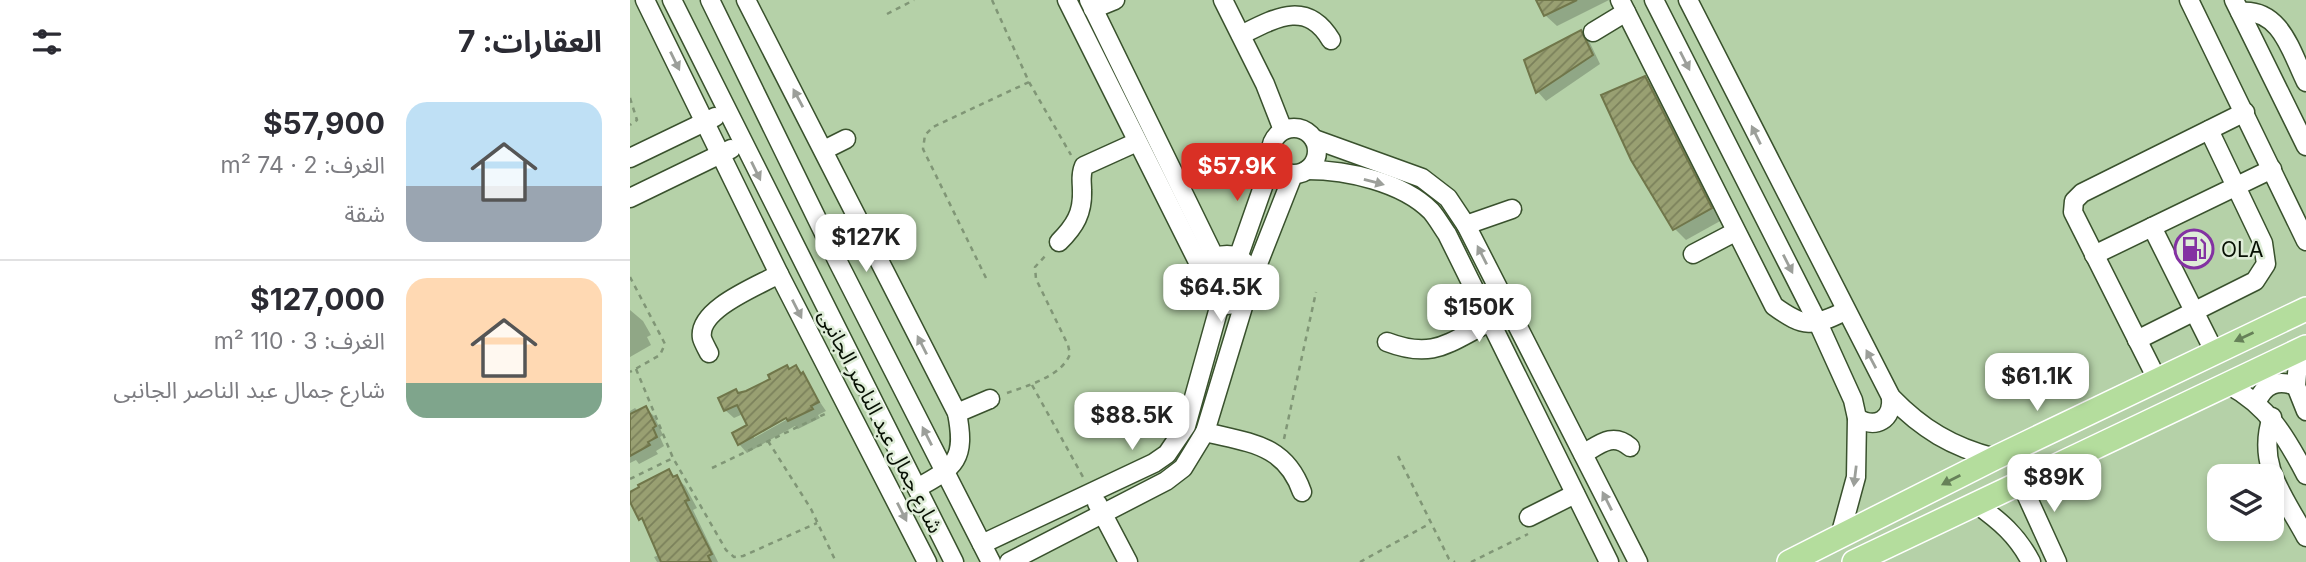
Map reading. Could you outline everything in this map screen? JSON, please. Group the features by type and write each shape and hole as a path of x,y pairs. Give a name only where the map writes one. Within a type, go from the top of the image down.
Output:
{"main road":[{"path":"1789,562 1995,458 2306,309"},
{"path":"1854,562 2303,348"}],"street":[{"name":"شارع جمال عبد الناصر الجانبى","path":"645,0 779,274 928,562"},
{"path":"672,0 954,562"},
{"path":"710,0 991,562"},
{"path":"746,0 957,413 962,446 957,461 946,473 917,488"},
{"path":"1067,0 1203,272 1203,288 1213,301 1220,304 1234,304 1246,297"},
{"path":"1115,0 1091,5 1215,258"},
{"path":"1223,0 1265,84 1283,130"},
{"path":"1654,0 1844,377 1857,418 1856,477 1840,536"},
{"path":"1688,0 1891,397 1937,438 1965,450 1995,458"},
{"path":"2189,0 2306,241"},
{"path":"1593,32 1623,6 1773,306 1794,321 1819,324 1845,311"},
{"path":"2237,6 2258,12 2279,26 2306,82"},
{"path":"2237,6 2306,146"},
{"path":"1241,35 1293,10 1310,13 1323,24 1331,40"},
{"path":"630,158 727,111"},
{"path":"2157,379 2073,212 2077,196 2245,112"},
{"path":"1238,258 1272,161 1271,143 1283,130 1304,129 1314,139 1422,178 1448,198 1466,225 1638,562"},
{"path":"2137,340 2255,281 2266,264 2266,250 2209,130"},
{"path":"824,149 846,139"},
{"path":"1009,562 1166,481 1183,468 1196,451 1205,432 1252,279 1300,172 1317,156 1314,139"},
{"path":"1059,242 1074,228 1082,210 1081,173 1084,166 1137,142"},
{"path":"630,198 743,144"},
{"path":"1272,161 1277,168 1300,172 1335,171 1385,185 1410,195 1431,212 1447,234 1609,562"},
{"path":"2094,254 2272,169"},
{"path":"1749,190 1776,176"},
{"path":"1466,225 1511,209"},
{"path":"2152,227 2214,351"},
{"path":"1693,254 1735,232"},
{"path":"1203,272 1215,258 1230,255 1248,266 1252,279"},
{"path":"709,353 701,337 705,320 718,308 779,274"},
{"path":"982,544 1154,463 1178,441 1186,426 1220,304"},
{"path":"1387,342 1411,351 1436,349 1490,322"},
{"path":"2303,348 2296,386 2306,411"},
{"path":"2257,402 2265,388 2272,384 2280,382 2296,386"},
{"path":"2229,385 2257,402 2272,417 2306,475"},
{"path":"1530,404 1552,393"},
{"path":"1857,418 1866,424 1878,424 1887,418 1892,408 1891,397"},
{"path":"957,413 990,399"},
{"path":"2272,417 2266,442 2268,466 2306,537"},
{"path":"1205,432 1262,447 1281,456 1295,472 1302,492"},
{"path":"1583,454 1612,439 1622,440 1630,447"},
{"path":"2020,481 2057,562"},
{"path":"1091,492 1128,562"},
{"path":"1528,517 1575,494"},
{"path":"1975,503 2006,525 2020,540 2031,562"}],"path":[{"path":"887,14 914,0"},
{"path":"992,0 1029,82 1081,173"},
{"path":"986,278 923,149 925,135 933,127 1029,82"},
{"path":"630,98 637,120 630,125"},
{"path":"990,399 1032,385 1060,367 1070,354 1036,279 1035,267 1059,242"},
{"path":"630,277 665,344 660,355 630,372"},
{"path":"1281,456 1315,292"},
{"path":"636,369 673,458 726,550 734,556 743,556 817,523"},
{"path":"1032,385 1091,492"},
{"path":"712,468 847,404"},
{"path":"768,441 811,509 836,562"},
{"path":"1398,456 1429,524 1449,559 1455,562"},
{"path":"630,479 673,458"},
{"path":"1471,562 1527,534 1522,522 1528,517"},
{"path":"1360,562 1429,524"}],"building":[{"path":"1536,0 1577,0 1544,16"},
{"path":"1581,30 1593,55 1536,93 1524,60"},
{"path":"1645,76 1712,208 1673,230 1631,160 1601,95"},
{"path":"787,365 789,369 796,365 801,374 803,372 819,402 811,406 813,409 788,421 786,418 738,445 732,433 747,425 737,405 724,411 718,398 736,389 738,393 746,391 770,379 768,375"},
{"path":"646,406 656,426 653,428 657,437 648,442 650,445 630,456 630,414"},
{"path":"669,469 673,477 677,475 689,500 685,501 712,554 708,556 711,562 661,562 642,518 639,520 630,502 630,492 639,487 638,485"}],"place":[{"name":"OLA","path":"2194,249"}]}
